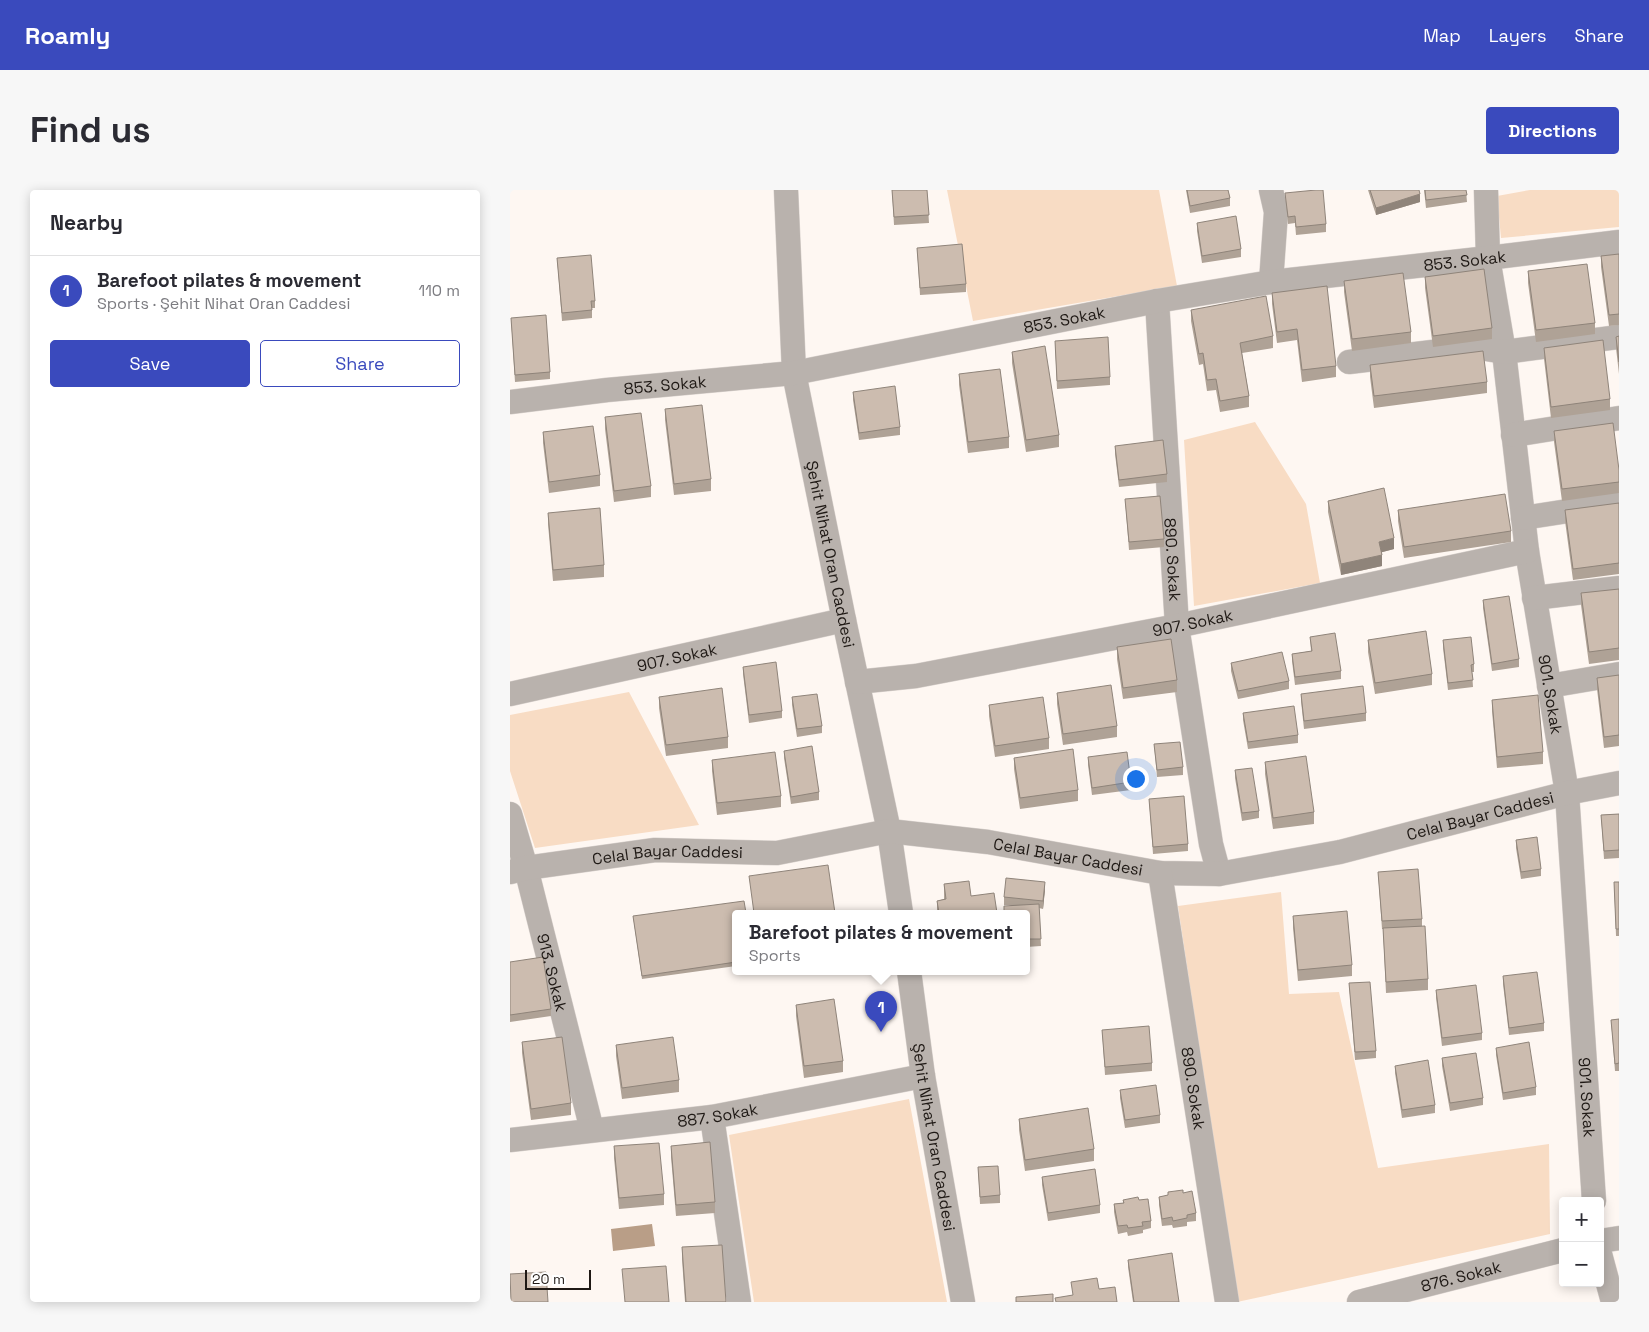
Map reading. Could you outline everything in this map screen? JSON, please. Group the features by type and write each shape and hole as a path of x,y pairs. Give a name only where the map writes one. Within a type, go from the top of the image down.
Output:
{"street":[{"name":"Şehit Nihat Oran Caddesi","path":"786,190 794,373 889,831 901,910"},
{"path":"1271,190 1276,212 1271,282"},
{"name":"901. Sokak","path":"1486,190 1488,258 1504,352 1527,551 1567,792 1594,1197"},
{"name":"853. Sokak","path":"510,402 607,390 794,373 1157,301 1271,282 1619,242"},
{"name":"890. Sokak","path":"1157,301 1178,626 1212,844 1220,874"},
{"path":"1349,362 1474,348 1504,352 1619,337"},
{"path":"1513,435 1619,418"},
{"path":"1523,518 1619,503"},
{"name":"907. Sokak","path":"857,682 916,676 1178,626 1527,551"},
{"path":"1534,598 1619,588"},
{"name":"907. Sokak","path":"510,694 844,620"},
{"path":"1549,686 1619,674"},
{"name":"Celal Bayar Caddesi","path":"518,870 655,850 777,853 889,831 988,842 1160,874 1220,874 1340,852 1567,792 1619,783"},
{"name":"913. Sokak","path":"510,814 518,870 592,1130"},
{"name":"890. Sokak","path":"1160,874 1227,1302"},
{"name":"Şehit Nihat Oran Caddesi","path":"910,975 923,1076 963,1302"},
{"name":"887. Sokak","path":"510,1140 712,1117 923,1076"},
{"path":"712,1117 739,1302"},
{"path":"1604,1240 1619,1238"},
{"name":"876. Sokak","path":"1359,1302 1559,1251"},
{"path":"1604,1269 1613,1302"}],"shaded area":[{"path":"947,190 1159,190 1177,286 973,321"},
{"path":"1530,190 1619,190 1619,227 1501,238 1497,196"},
{"path":"1255,422 1306,504 1320,583 1194,606 1184,440"},
{"path":"629,692 699,825 535,848 510,771 510,715"},
{"path":"1281,892 1289,994 1339,992 1378,1168 1549,1144 1550,1234 1237,1302 1178,906"},
{"path":"909,1099 947,1302 754,1302 729,1135"},
{"path":"652,1224 655,1246 613,1251 611,1229"}],"building":[{"path":"892,190 927,190 929,215 894,217"},
{"path":"1187,190 1228,190 1230,198 1190,206"},
{"path":"1323,190 1326,224 1296,227 1295,216 1288,217 1285,193"},
{"path":"1370,190 1419,190 1420,194 1376,208"},
{"path":"1425,190 1466,190 1467,195 1426,200"},
{"path":"1236,216 1241,249 1202,256 1197,223"},
{"path":"962,244 966,284 920,288 917,248"},
{"path":"1619,254 1619,314 1609,315 1601,256"},
{"path":"591,255 595,301 591,301 592,310 562,313 557,258"},
{"path":"1587,264 1595,323 1536,330 1528,271"},
{"path":"1484,269 1492,328 1433,336 1425,277"},
{"path":"1403,273 1411,332 1352,339 1344,281"},
{"path":"1327,286 1336,366 1302,370 1297,329 1277,332 1272,293"},
{"path":"1266,296 1273,336 1240,343 1249,396 1220,401 1216,379 1207,380 1203,353 1199,354 1191,310"},
{"path":"546,315 550,372 515,375 511,318"},
{"path":"1619,336 1619,362 1616,337"},
{"path":"1108,337 1110,377 1057,381 1055,341"},
{"path":"1603,340 1610,399 1551,407 1544,348"},
{"path":"1045,346 1059,435 1026,440 1012,352"},
{"path":"1483,351 1487,382 1374,396 1370,365"},
{"path":"1000,369 1009,437 968,442 959,374"},
{"path":"895,386 900,427 859,433 853,392"},
{"path":"702,405 711,479 674,484 665,409"},
{"path":"641,413 651,486 614,491 605,417"},
{"path":"1613,423 1619,482 1562,489 1554,431"},
{"path":"593,426 600,475 549,482 543,432"},
{"path":"1163,440 1167,474 1119,480 1115,446"},
{"path":"1384,488 1394,538 1379,542 1382,555 1341,564 1328,501"},
{"path":"1505,494 1511,531 1404,547 1398,510"},
{"path":"1160,496 1164,539 1129,542 1125,499"},
{"path":"1619,503 1619,563 1573,569 1565,510"},
{"path":"600,508 604,565 553,570 548,513"},
{"path":"1619,589 1619,648 1589,652 1581,593"},
{"path":"1509,596 1519,659 1492,664 1483,600"},
{"path":"1426,631 1432,674 1375,683 1368,640"},
{"path":"1335,633 1341,671 1295,677 1292,654 1312,651 1310,637"},
{"path":"1471,637 1474,664 1471,665 1473,680 1448,683 1443,640"},
{"path":"1171,639 1177,680 1123,688 1117,647"},
{"path":"1282,652 1289,681 1238,691 1231,663"},
{"path":"776,662 782,711 749,715 743,667"},
{"path":"1619,675 1619,735 1604,737 1597,678"},
{"path":"1111,685 1117,726 1063,734 1057,693"},
{"path":"1363,686 1366,713 1304,721 1301,694"},
{"path":"722,688 728,737 666,745 659,697"},
{"path":"817,694 822,726 797,729 792,697"},
{"path":"1538,695 1543,752 1497,757 1492,700"},
{"path":"1043,697 1049,738 995,746 989,705"},
{"path":"1294,706 1298,735 1248,742 1243,713"},
{"path":"1180,742 1183,767 1157,770 1154,744"},
{"path":"812,746 819,792 791,797 784,751"},
{"path":"1073,749 1078,790 1020,798 1014,758"},
{"path":"775,752 781,796 717,803 712,760"},
{"path":"1127,752 1131,782 1092,788 1088,757"},
{"path":"1306,756 1314,812 1273,818 1265,762"},
{"path":"1252,768 1259,811 1242,813 1235,770"},
{"path":"1184,796 1188,844 1153,847 1149,799"},
{"path":"1619,814 1619,850 1604,851 1601,815"},
{"path":"1537,837 1541,869 1521,872 1516,840"},
{"path":"828,865 835,910 754,910 749,876"},
{"path":"1418,869 1422,919 1382,921 1378,872"},
{"path":"1006,878 1045,882 1043,901 1004,897"},
{"path":"969,881 971,896 994,893 997,910 938,910 937,901 946,899 944,884"},
{"path":"1614,882 1619,882 1619,929 1616,929"},
{"path":"744,901 746,910 732,910 732,963 642,976 633,916"},
{"path":"1039,904 1041,939 1030,939 1030,910 1004,910 1004,906"},
{"path":"1347,911 1352,965 1298,970 1293,916"},
{"path":"1425,926 1428,979 1386,982 1383,928"},
{"path":"543,957 551,1009 510,1015 510,962"},
{"path":"1537,972 1544,1023 1509,1028 1503,976"},
{"path":"1370,982 1376,1051 1355,1052 1349,983"},
{"path":"1476,985 1482,1033 1442,1038 1436,990"},
{"path":"834,999 843,1061 804,1066 796,1005"},
{"path":"1619,1019 1619,1063 1615,1064 1611,1020"},
{"path":"1149,1026 1152,1063 1105,1067 1102,1030"},
{"path":"562,1037 571,1103 531,1109 522,1042"},
{"path":"673,1037 679,1080 622,1088 616,1045"},
{"path":"1529,1042 1536,1087 1503,1093 1496,1048"},
{"path":"1476,1053 1483,1098 1450,1103 1442,1058"},
{"path":"1428,1060 1435,1105 1402,1110 1395,1066"},
{"path":"1156,1085 1160,1115 1125,1120 1120,1090"},
{"path":"1088,1108 1094,1149 1025,1160 1019,1119"},
{"path":"710,1142 715,1202 676,1205 671,1146"},
{"path":"659,1143 664,1194 619,1198 614,1146"},
{"path":"998,1166 1000,1195 980,1197 978,1167"},
{"path":"1095,1169 1100,1205 1048,1213 1042,1177"},
{"path":"1183,1190 1183,1193 1192,1191 1196,1213 1187,1215 1187,1218 1173,1221 1172,1217 1162,1219 1159,1197 1168,1195 1168,1192"},
{"path":"1138,1197 1139,1200 1148,1199 1151,1221 1142,1222 1143,1226 1128,1228 1127,1225 1118,1226 1114,1204 1124,1203 1123,1200"},
{"path":"722,1245 726,1302 686,1302 682,1247"},
{"path":"1172,1253 1179,1302 1134,1302 1128,1260"},
{"path":"666,1266 669,1302 625,1302 622,1269"},
{"path":"546,1272 548,1302 511,1302 510,1274"},
{"path":"1097,1278 1099,1289 1115,1287 1117,1302 1056,1302 1055,1298 1073,1295 1071,1282"},
{"path":"1053,1294 1053,1302 1016,1302 1016,1297"}],"place":[{"name":"Barefoot pilates & movement","path":"881,1032"}]}
